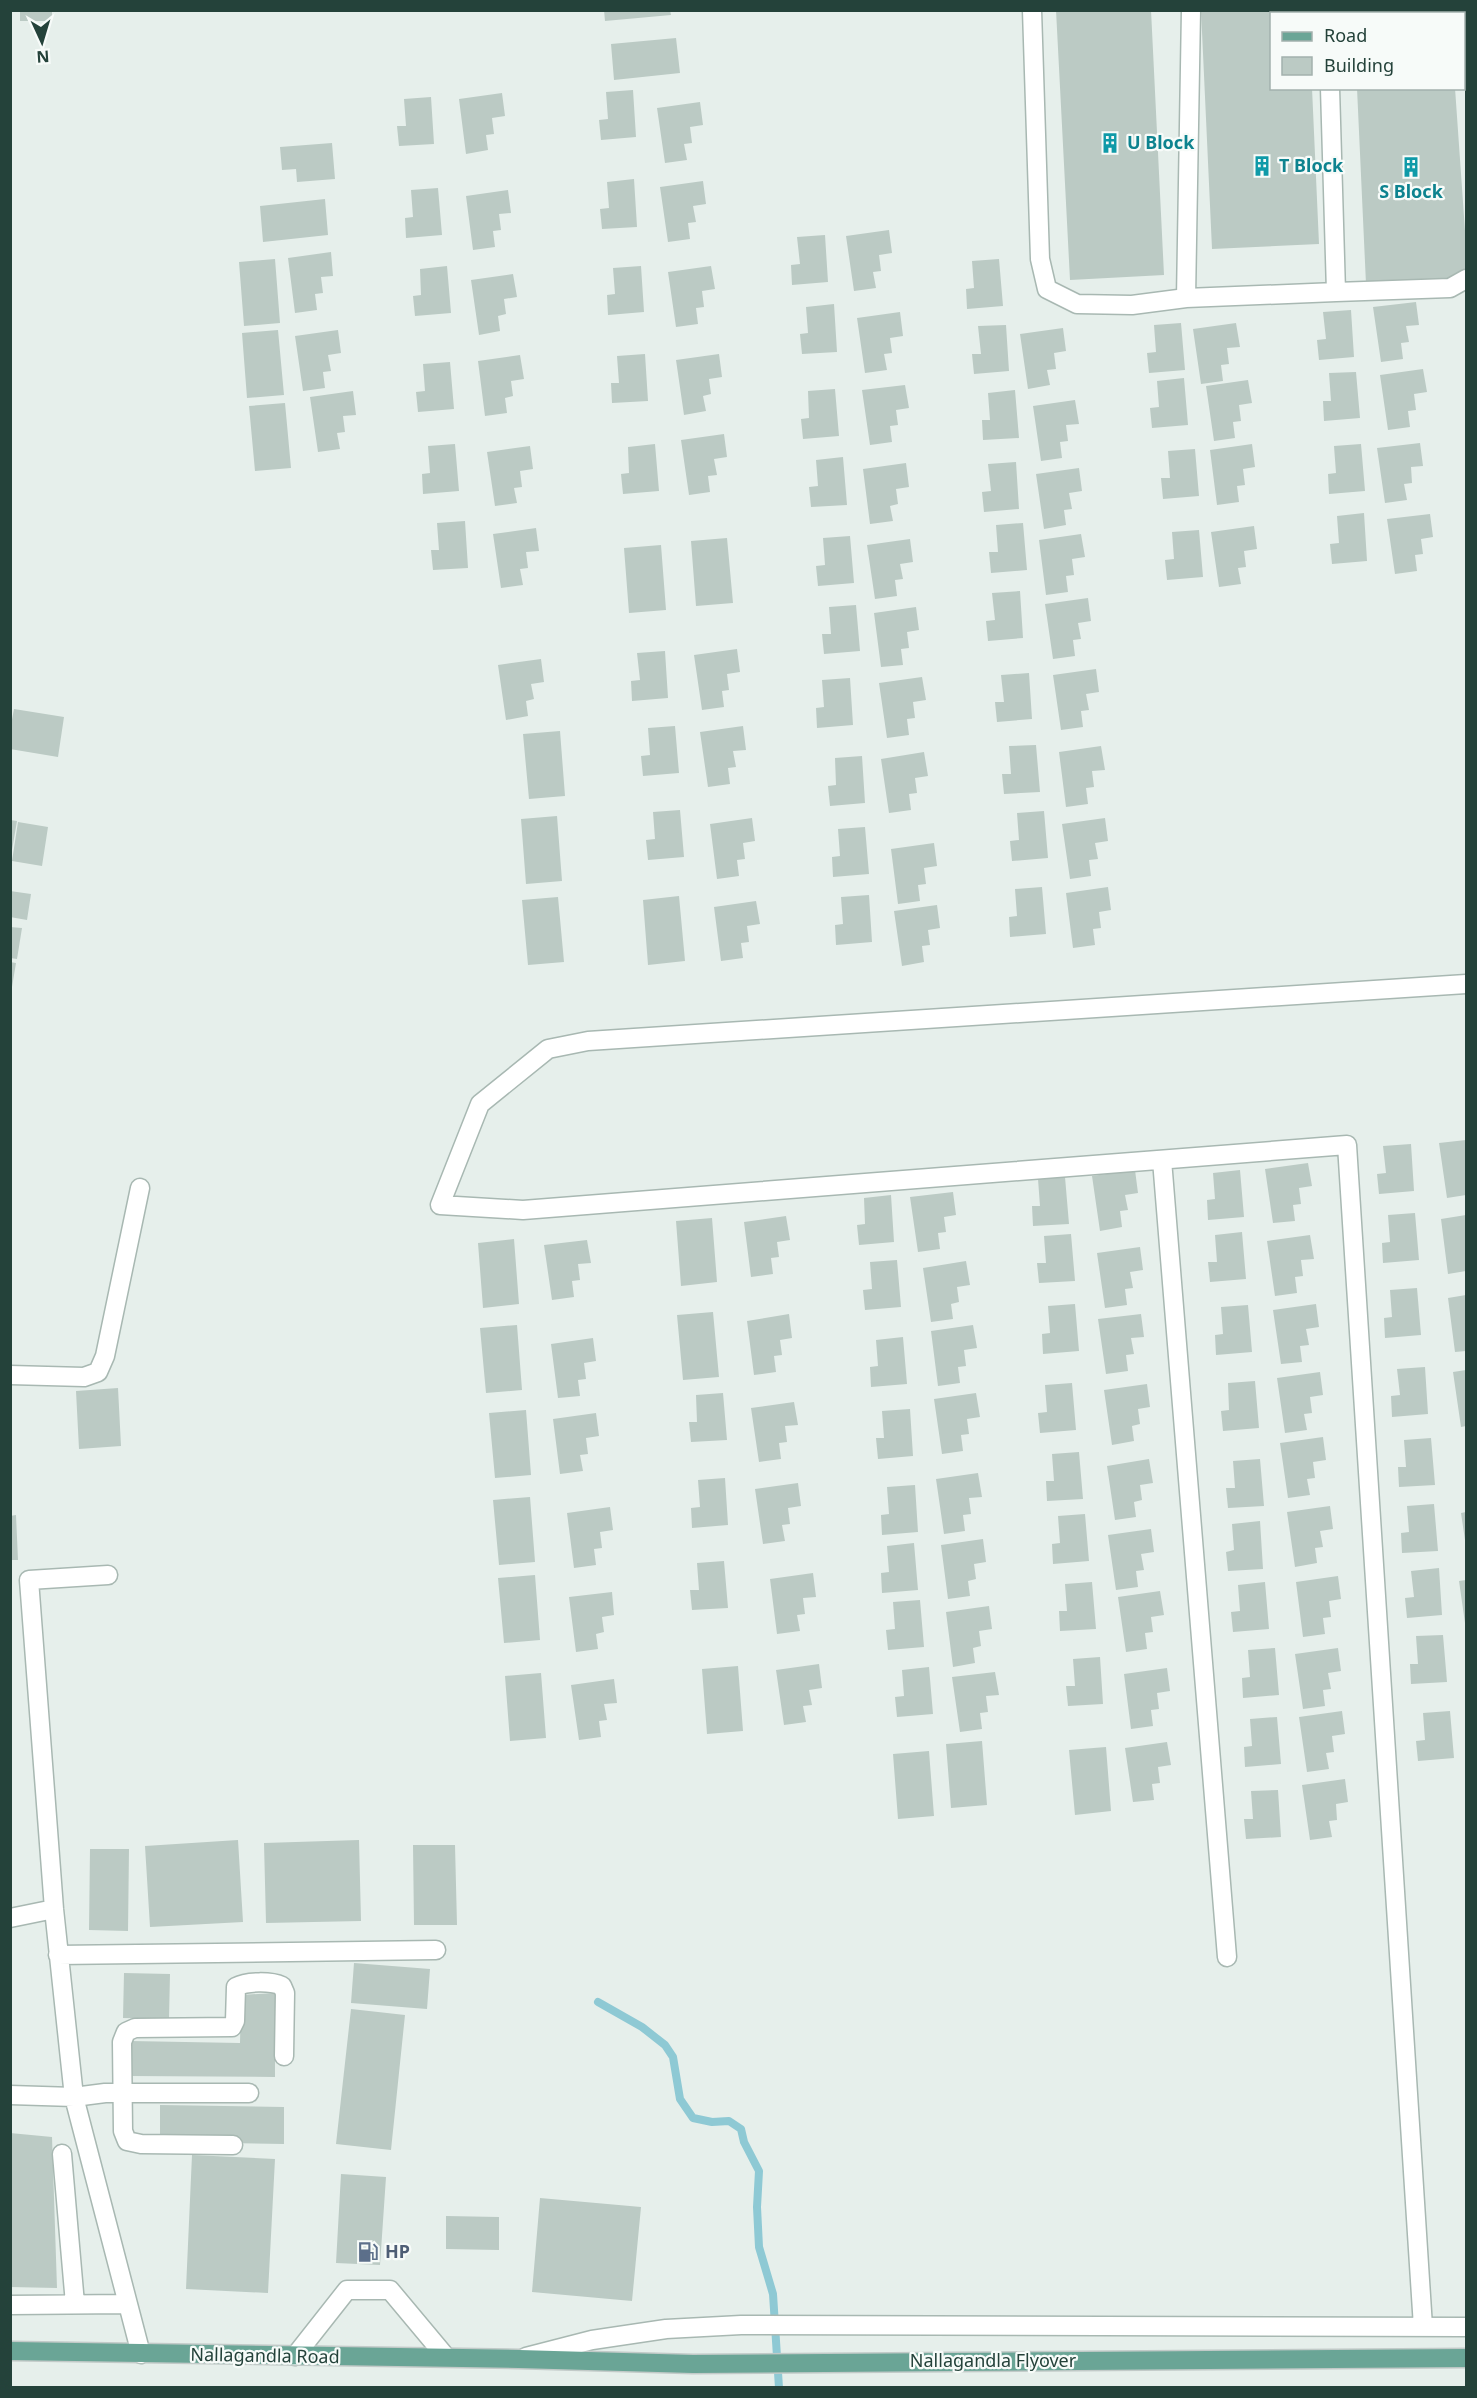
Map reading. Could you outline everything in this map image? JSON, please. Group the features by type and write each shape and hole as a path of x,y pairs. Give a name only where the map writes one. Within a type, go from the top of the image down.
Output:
{"main road":[{"name":"Nallagandla Road","path":"10,2351 519,2359"},
{"name":"Nallagandla Flyover","path":"519,2359 693,2364 1467,2358"}],"street":[{"path":"1032,10 1040,259 1047,289 1077,304 1132,305 1186,298 1450,288 1467,279"},
{"path":"1186,298 1191,10"},
{"path":"1330,90 1336,292"},
{"path":"1423,2327 1347,1145 523,1210 440,1205 480,1104 548,1049 588,1041 1467,984"},
{"path":"1162,1160 1227,1957"},
{"path":"10,1375 84,1377 99,1372 105,1356 140,1188"},
{"path":"108,1575 29,1580 58,1955 74,2097 141,2354"},
{"path":"10,1918 54,1909"},
{"path":"58,1955 436,1950"},
{"path":"233,2145 141,2144 127,2141 123,2131 122,2042 126,2032 135,2028 232,2027 235,2021 234,1993 236,1987 242,1984 275,1983 284,1989 284,2056"},
{"path":"10,2095 74,2097 105,2093 249,2093"},
{"path":"62,2154 75,2304"},
{"path":"295,2356 346,2290 390,2290 446,2357"},
{"path":"10,2305 128,2304"},
{"path":"519,2359 592,2340 666,2329 741,2325 1467,2327"}],"building":[{"path":"20,10 52,10 52,21 20,21"},
{"path":"604,10 670,10 671,15 605,21"},
{"name":"U Block","path":"1056,10 1151,10 1164,275 1070,280"},
{"name":"T Block","path":"1201,10 1309,10 1309,12 1270,12 1270,90 1312,90 1319,244 1212,249"},
{"path":"1353,10 1449,10 1450,12 1353,12"},
{"path":"676,38 680,73 614,80 611,44"},
{"path":"633,90 636,137 601,140 599,120 608,119 606,92"},
{"name":"S Block","path":"1357,90 1455,90 1466,245 1466,277 1366,284"},
{"path":"502,93 505,116 492,118 494,134 486,135 488,150 466,154 459,99"},
{"path":"431,97 434,144 399,146 397,126 406,126 404,99"},
{"path":"700,102 703,125 690,127 692,143 684,144 687,160 665,163 657,108"},
{"path":"332,143 335,179 297,182 296,169 282,170 280,147"},
{"path":"634,179 637,227 602,229 600,209 609,208 607,182"},
{"path":"703,181 706,204 693,206 696,222 688,223 690,239 668,242 660,187"},
{"path":"438,188 442,235 406,238 405,218 413,217 411,190"},
{"path":"508,190 511,213 499,214 501,230 493,231 495,247 473,250 466,196"},
{"path":"325,199 328,235 263,242 260,206"},
{"path":"889,230 892,253 879,255 881,271 873,272 876,288 854,291 846,236"},
{"path":"825,235 828,282 792,285 791,265 800,264 797,237"},
{"path":"331,252 333,276 321,277 323,293 315,294 317,310 295,313 288,258"},
{"path":"275,259 280,323 244,326 239,262"},
{"path":"999,259 1003,306 967,309 966,289 974,288 972,261"},
{"path":"447,266 451,313 415,316 413,296 421,295 420,269"},
{"path":"641,266 644,312 608,315 607,295 615,294 613,268"},
{"path":"711,266 715,289 702,291 704,307 696,308 698,324 676,327 668,272"},
{"path":"513,274 517,297 504,299 506,314 498,316 500,331 479,335 471,280"},
{"path":"1416,302 1419,325 1406,326 1409,342 1401,343 1403,359 1381,362 1373,307"},
{"path":"834,304 837,352 802,354 800,334 808,333 806,307"},
{"path":"1351,310 1354,357 1319,360 1317,340 1326,339 1323,312"},
{"path":"900,312 903,336 890,338 892,353 884,354 887,370 865,373 857,318"},
{"path":"1181,323 1185,370 1149,373 1147,353 1156,352 1154,325"},
{"path":"1236,323 1240,347 1227,348 1229,364 1221,365 1223,381 1201,384 1193,329"},
{"path":"1006,325 1009,371 974,374 972,354 981,354 978,326"},
{"path":"1063,328 1066,351 1054,353 1056,369 1047,370 1050,385 1028,389 1020,334"},
{"path":"278,330 284,395 247,398 242,333"},
{"path":"338,330 341,353 328,355 331,371 323,372 325,388 303,391 295,336"},
{"path":"645,354 648,401 612,403 611,383 619,383 617,356"},
{"path":"719,354 722,377 709,379 711,394 703,396 706,411 684,415 676,360"},
{"path":"520,355 524,379 511,381 513,396 505,398 507,413 485,416 478,361"},
{"path":"450,362 454,409 418,412 416,392 425,391 423,364"},
{"path":"1423,369 1427,392 1414,394 1416,410 1408,411 1410,427 1388,430 1380,375"},
{"path":"1356,372 1360,418 1324,421 1323,401 1331,401 1329,373"},
{"path":"1184,378 1188,425 1152,428 1150,408 1159,407 1157,381"},
{"path":"1248,380 1252,403 1239,405 1241,421 1233,422 1235,438 1214,441 1206,386"},
{"path":"905,385 909,408 896,410 898,425 890,426 892,442 870,445 862,390"},
{"path":"835,389 839,436 803,439 801,419 809,418 808,391"},
{"path":"1015,390 1019,438 983,440 982,420 990,420 988,393"},
{"path":"353,391 356,415 343,416 345,432 337,433 340,449 318,452 310,397"},
{"path":"1075,400 1079,424 1066,425 1068,441 1060,442 1062,458 1041,461 1033,406"},
{"path":"285,403 291,468 255,471 249,406"},
{"path":"724,434 727,457 714,459 717,475 708,476 710,492 689,495 681,440"},
{"path":"1420,443 1423,466 1411,467 1412,483 1404,484 1407,500 1385,503 1377,448"},
{"path":"455,444 459,491 423,494 422,474 430,473 428,446"},
{"path":"655,444 659,491 623,494 621,474 629,473 628,447"},
{"path":"1252,444 1255,467 1243,469 1245,485 1237,486 1239,502 1217,505 1210,450"},
{"path":"1361,444 1365,491 1329,494 1328,474 1336,473 1334,446"},
{"path":"530,446 533,469 520,471 522,487 514,488 517,503 495,506 487,452"},
{"path":"1195,449 1199,496 1163,499 1161,478 1170,478 1168,451"},
{"path":"843,457 847,505 811,507 809,487 818,486 816,460"},
{"path":"1016,462 1019,509 984,512 982,492 991,491 988,464"},
{"path":"906,463 909,487 896,489 898,504 890,506 893,521 870,524 863,469"},
{"path":"1079,468 1082,491 1069,493 1072,509 1064,510 1066,525 1044,529 1036,474"},
{"path":"1364,513 1367,561 1332,564 1330,544 1339,543 1337,516"},
{"path":"1430,514 1433,537 1421,539 1423,554 1415,555 1417,571 1395,574 1387,519"},
{"path":"465,521 468,568 433,570 431,550 439,550 437,523"},
{"path":"1023,523 1027,570 991,573 989,552 998,552 996,525"},
{"path":"1254,526 1257,549 1244,551 1246,567 1238,568 1241,584 1219,587 1211,532"},
{"path":"536,528 539,551 526,552 528,568 520,569 523,585 501,588 493,534"},
{"path":"1199,530 1203,577 1167,580 1165,560 1174,559 1172,532"},
{"path":"1081,534 1085,557 1072,559 1074,575 1066,576 1068,592 1046,595 1039,540"},
{"path":"850,536 854,583 818,586 816,566 825,565 823,538"},
{"path":"727,538 733,603 696,606 691,541"},
{"path":"910,539 913,562 900,564 903,579 895,580 897,596 875,599 867,545"},
{"path":"661,545 666,610 629,613 624,548"},
{"path":"1020,591 1023,638 988,641 986,621 995,620 992,593"},
{"path":"1088,598 1091,621 1078,623 1081,639 1073,640 1075,656 1053,659 1045,604"},
{"path":"856,605 860,651 824,654 822,634 831,634 829,607"},
{"path":"916,607 919,630 907,632 909,648 901,649 903,665 881,667 874,613"},
{"path":"737,649 740,672 727,674 729,690 722,691 724,707 702,710 694,655"},
{"path":"665,651 668,698 632,701 631,681 640,680 637,653"},
{"path":"541,659 544,682 531,684 534,699 526,701 528,716 506,720 498,665"},
{"path":"1096,669 1099,692 1086,694 1089,710 1081,711 1083,727 1061,730 1053,675"},
{"path":"1029,673 1032,719 997,722 995,702 1004,702 1001,675"},
{"path":"922,677 926,700 913,702 915,718 907,719 909,735 887,738 879,683"},
{"path":"850,678 853,725 817,728 816,708 824,707 822,680"},
{"path":"14,709 64,717 58,757 10,749 10,730"},
{"path":"675,726 679,773 643,776 641,756 650,755 648,728"},
{"path":"743,726 746,750 733,751 736,767 728,768 730,784 708,787 700,732"},
{"path":"560,731 565,796 529,799 523,734"},
{"path":"1036,745 1040,792 1004,794 1002,774 1011,774 1009,746"},
{"path":"1101,746 1105,770 1092,771 1094,787 1086,788 1088,804 1066,807 1059,752"},
{"path":"924,752 928,776 915,778 917,793 909,794 911,810 889,813 881,759"},
{"path":"862,756 865,803 830,806 828,786 836,785 835,758"},
{"path":"680,810 684,857 648,860 646,840 655,839 653,812"},
{"path":"1044,811 1048,858 1012,861 1010,841 1019,840 1017,813"},
{"path":"557,816 562,881 526,884 521,819"},
{"path":"752,818 755,841 743,843 745,859 737,860 739,876 717,879 710,824"},
{"path":"1105,818 1108,841 1095,843 1098,859 1089,860 1091,876 1070,879 1062,824"},
{"path":"10,820 17,821 12,850 10,850"},
{"path":"18,822 48,827 42,866 12,861"},
{"path":"865,827 869,874 833,877 832,857 840,856 838,829"},
{"path":"934,843 937,866 924,868 926,884 918,885 920,901 898,904 891,849"},
{"path":"1042,887 1046,934 1010,937 1009,917 1017,916 1015,889"},
{"path":"1108,887 1111,910 1099,912 1101,928 1093,929 1095,945 1073,948 1066,893"},
{"path":"10,891 31,894 27,920 10,917"},
{"path":"869,895 872,942 836,945 835,925 843,924 841,897"},
{"path":"679,896 685,961 648,965 643,900"},
{"path":"558,897 564,962 528,965 522,900"},
{"path":"756,901 760,924 747,926 749,942 741,943 743,958 721,961 714,907"},
{"path":"937,905 940,928 928,930 930,945 922,946 924,962 902,966 894,911"},
{"path":"10,927 22,928 17,959 10,958"},
{"path":"10,962 16,963 12,987 10,987"},
{"path":"1466,1140 1466,1195 1447,1198 1439,1143"},
{"path":"1411,1144 1414,1191 1379,1194 1377,1174 1386,1173 1383,1146"},
{"path":"1308,1163 1312,1186 1299,1188 1301,1204 1293,1205 1295,1221 1273,1223 1265,1169"},
{"path":"1135,1170 1138,1193 1125,1195 1128,1210 1120,1211 1122,1227 1100,1231 1092,1176"},
{"path":"1240,1170 1244,1217 1208,1220 1207,1200 1215,1199 1213,1173"},
{"path":"1065,1177 1069,1224 1033,1226 1032,1206 1040,1206 1038,1179"},
{"path":"953,1192 956,1215 944,1217 946,1232 938,1233 940,1249 918,1252 910,1197"},
{"path":"891,1195 894,1242 859,1245 857,1225 865,1224 864,1198"},
{"path":"1415,1213 1419,1260 1383,1263 1382,1243 1390,1242 1388,1215"},
{"path":"1466,1215 1466,1271 1448,1274 1441,1219"},
{"path":"786,1216 790,1240 777,1242 779,1257 771,1258 773,1274 751,1277 744,1222"},
{"path":"712,1218 717,1282 681,1286 676,1221"},
{"path":"1242,1232 1246,1279 1210,1282 1208,1262 1217,1262 1215,1235"},
{"path":"1071,1234 1075,1281 1039,1283 1037,1263 1046,1263 1044,1236"},
{"path":"1310,1235 1314,1259 1301,1260 1303,1276 1295,1277 1297,1293 1275,1296 1267,1241"},
{"path":"514,1239 519,1304 483,1308 478,1243"},
{"path":"587,1240 591,1263 578,1264 580,1280 572,1281 574,1297 552,1300 544,1245"},
{"path":"1140,1247 1143,1270 1130,1272 1133,1288 1125,1289 1127,1305 1105,1308 1097,1253"},
{"path":"897,1260 901,1307 865,1310 863,1290 872,1289 870,1262"},
{"path":"966,1261 970,1285 957,1287 959,1302 951,1304 953,1319 931,1322 923,1268"},
{"path":"1417,1288 1421,1335 1385,1338 1384,1318 1392,1317 1390,1290"},
{"path":"1466,1295 1466,1351 1455,1352 1448,1298"},
{"path":"1075,1304 1079,1351 1043,1354 1042,1334 1050,1333 1048,1306"},
{"path":"1316,1304 1319,1327 1306,1329 1309,1345 1300,1346 1302,1362 1281,1364 1273,1310"},
{"path":"1248,1305 1252,1352 1216,1355 1215,1335 1223,1334 1221,1307"},
{"path":"713,1312 719,1377 683,1380 677,1315"},
{"path":"789,1314 792,1338 780,1340 782,1355 774,1356 776,1372 754,1375 747,1321"},
{"path":"1141,1314 1144,1337 1131,1338 1134,1354 1126,1355 1128,1371 1106,1374 1098,1319"},
{"path":"517,1325 522,1390 486,1393 480,1328"},
{"path":"973,1325 977,1348 964,1350 966,1366 958,1367 960,1383 938,1386 931,1331"},
{"path":"903,1337 907,1384 871,1387 870,1367 878,1366 876,1340"},
{"path":"593,1338 596,1361 584,1363 586,1379 578,1380 580,1396 558,1398 551,1344"},
{"path":"1425,1367 1428,1414 1392,1417 1391,1396 1400,1395 1397,1369"},
{"path":"1466,1370 1466,1426 1461,1427 1453,1372"},
{"path":"1320,1372 1323,1395 1310,1397 1312,1413 1304,1414 1307,1430 1285,1433 1277,1378"},
{"path":"1255,1381 1259,1428 1223,1431 1221,1411 1229,1410 1228,1383"},
{"path":"1072,1383 1076,1430 1040,1433 1038,1413 1047,1412 1045,1385"},
{"path":"1147,1384 1150,1407 1138,1409 1140,1424 1132,1426 1134,1441 1112,1445 1104,1390"},
{"path":"118,1388 121,1446 79,1449 76,1391"},
{"path":"723,1393 727,1440 691,1442 689,1422 697,1422 696,1395"},
{"path":"976,1393 980,1417 967,1419 969,1434 961,1435 963,1451 942,1454 934,1399"},
{"path":"794,1402 798,1425 785,1426 787,1442 779,1443 781,1459 759,1462 751,1408"},
{"path":"910,1409 913,1456 878,1459 876,1438 884,1438 882,1411"},
{"path":"526,1410 531,1475 495,1478 489,1413"},
{"path":"596,1413 599,1436 586,1438 588,1454 580,1455 583,1471 560,1474 553,1419"},
{"path":"1323,1437 1326,1460 1313,1462 1315,1478 1307,1479 1310,1495 1288,1498 1280,1443"},
{"path":"1431,1438 1435,1485 1399,1487 1398,1467 1406,1467 1404,1440"},
{"path":"1079,1452 1083,1499 1047,1501 1046,1481 1054,1481 1052,1454"},
{"path":"1149,1459 1153,1483 1140,1485 1142,1500 1134,1502 1136,1517 1115,1520 1107,1466"},
{"path":"1260,1459 1264,1506 1228,1508 1226,1488 1235,1488 1233,1461"},
{"path":"978,1473 982,1497 969,1498 971,1514 963,1515 965,1531 944,1534 936,1479"},
{"path":"725,1478 728,1525 692,1528 691,1508 700,1507 698,1480"},
{"path":"798,1483 801,1506 788,1508 790,1524 782,1525 785,1541 763,1544 755,1489"},
{"path":"915,1485 918,1532 882,1535 881,1515 889,1514 887,1487"},
{"path":"530,1497 535,1562 499,1565 493,1500"},
{"path":"1434,1504 1438,1551 1402,1553 1401,1533 1409,1532 1407,1506"},
{"path":"1330,1506 1333,1529 1320,1531 1323,1547 1315,1548 1317,1563 1295,1567 1287,1512"},
{"path":"610,1507 613,1530 600,1532 602,1548 594,1549 596,1565 574,1568 567,1513"},
{"path":"1466,1512 1466,1540 1465,1540 1461,1513"},
{"path":"1085,1514 1089,1561 1053,1564 1052,1544 1060,1543 1058,1516"},
{"path":"16,1515 18,1560 10,1560 10,1516"},
{"path":"1260,1521 1263,1569 1228,1571 1226,1552 1234,1550 1232,1524"},
{"path":"1151,1529 1154,1552 1141,1554 1144,1570 1136,1571 1138,1587 1116,1590 1108,1535"},
{"path":"983,1539 986,1562 974,1564 976,1579 968,1581 970,1596 948,1599 941,1545"},
{"path":"914,1543 918,1590 882,1593 881,1573 889,1572 887,1546"},
{"path":"724,1561 728,1608 692,1610 690,1590 699,1590 697,1563"},
{"path":"1439,1568 1442,1615 1407,1618 1405,1598 1414,1597 1411,1571"},
{"path":"813,1573 816,1597 803,1598 805,1614 797,1615 800,1631 777,1634 770,1579"},
{"path":"535,1575 540,1640 504,1643 498,1578"},
{"path":"1338,1576 1341,1599 1329,1601 1331,1617 1323,1618 1325,1634 1303,1637 1296,1582"},
{"path":"1466,1580 1466,1623 1465,1623 1459,1581"},
{"path":"1092,1582 1096,1629 1060,1631 1059,1611 1067,1611 1065,1584"},
{"path":"1265,1582 1269,1629 1233,1632 1231,1612 1240,1611 1238,1585"},
{"path":"1160,1591 1164,1615 1151,1617 1153,1632 1145,1633 1147,1649 1126,1652 1118,1597"},
{"path":"612,1592 614,1615 602,1617 604,1632 596,1634 598,1649 576,1652 569,1597"},
{"path":"920,1600 924,1647 888,1650 886,1630 895,1629 893,1602"},
{"path":"989,1606 992,1629 979,1631 981,1646 973,1648 975,1663 953,1667 946,1612"},
{"path":"1443,1635 1447,1682 1411,1684 1410,1664 1418,1664 1416,1636"},
{"path":"1275,1648 1279,1695 1243,1698 1242,1678 1250,1677 1248,1650"},
{"path":"1338,1648 1341,1671 1328,1673 1331,1689 1323,1690 1325,1706 1303,1709 1295,1654"},
{"path":"1100,1657 1103,1704 1068,1706 1066,1686 1075,1686 1073,1659"},
{"path":"819,1664 822,1688 809,1690 812,1705 803,1706 806,1722 784,1725 776,1670"},
{"path":"738,1666 743,1731 707,1734 702,1669"},
{"path":"929,1667 933,1714 897,1717 895,1697 904,1696 902,1670"},
{"path":"1167,1668 1170,1691 1157,1693 1159,1709 1151,1710 1153,1726 1131,1729 1124,1674"},
{"path":"995,1672 999,1695 986,1696 988,1712 980,1713 982,1729 960,1732 952,1677"},
{"path":"541,1673 546,1738 510,1741 505,1676"},
{"path":"614,1679 617,1703 604,1704 607,1720 599,1721 601,1737 579,1740 571,1685"},
{"path":"1342,1711 1345,1734 1332,1736 1334,1752 1326,1753 1329,1769 1307,1772 1299,1717"},
{"path":"1450,1711 1454,1758 1418,1761 1416,1741 1425,1740 1423,1713"},
{"path":"1277,1717 1281,1764 1245,1767 1244,1747 1252,1746 1250,1719"},
{"path":"982,1741 987,1805 951,1808 946,1744"},
{"path":"1167,1742 1171,1765 1158,1767 1160,1783 1152,1784 1154,1800 1133,1802 1125,1748"},
{"path":"1106,1747 1111,1811 1075,1815 1069,1750"},
{"path":"929,1751 934,1816 898,1819 893,1754"},
{"path":"1345,1779 1348,1802 1336,1804 1337,1820 1329,1821 1332,1837 1310,1840 1302,1785"},
{"path":"1278,1790 1281,1837 1246,1839 1244,1819 1253,1819 1251,1791"},
{"path":"238,1840 243,1922 150,1927 145,1846"},
{"path":"359,1840 361,1921 266,1923 264,1843"},
{"path":"413,1845 455,1845 457,1925 414,1925"},
{"path":"90,1849 129,1849 128,1931 89,1930"},
{"path":"354,1963 430,1969 427,2009 351,2003"},
{"path":"124,1973 170,1974 169,2019 123,2018"},
{"path":"275,1993 275,2077 129,2076 130,2041 240,2043 241,1995"},
{"path":"351,2009 405,2015 391,2150 336,2144"},
{"path":"160,2105 284,2107 284,2144 160,2142"},
{"path":"10,2133 52,2137 57,2288 10,2287"},
{"path":"192,2155 275,2159 268,2293 186,2289"},
{"path":"341,2174 386,2177 380,2265 336,2263"},
{"path":"540,2198 641,2207 632,2301 532,2292"},
{"path":"446,2216 499,2217 499,2250 446,2249"}],"waterway":[{"path":"598,2002 642,2027 665,2045 673,2057 680,2099 693,2118 712,2122 729,2121 741,2129 744,2142 759,2171 757,2207 759,2247 773,2294 779,2388"}],"place":[{"name":"U Block","path":"1110,143"},
{"name":"T Block","path":"1262,166"},
{"name":"S Block","path":"1411,167"},
{"name":"HP","path":"368,2252"}]}
